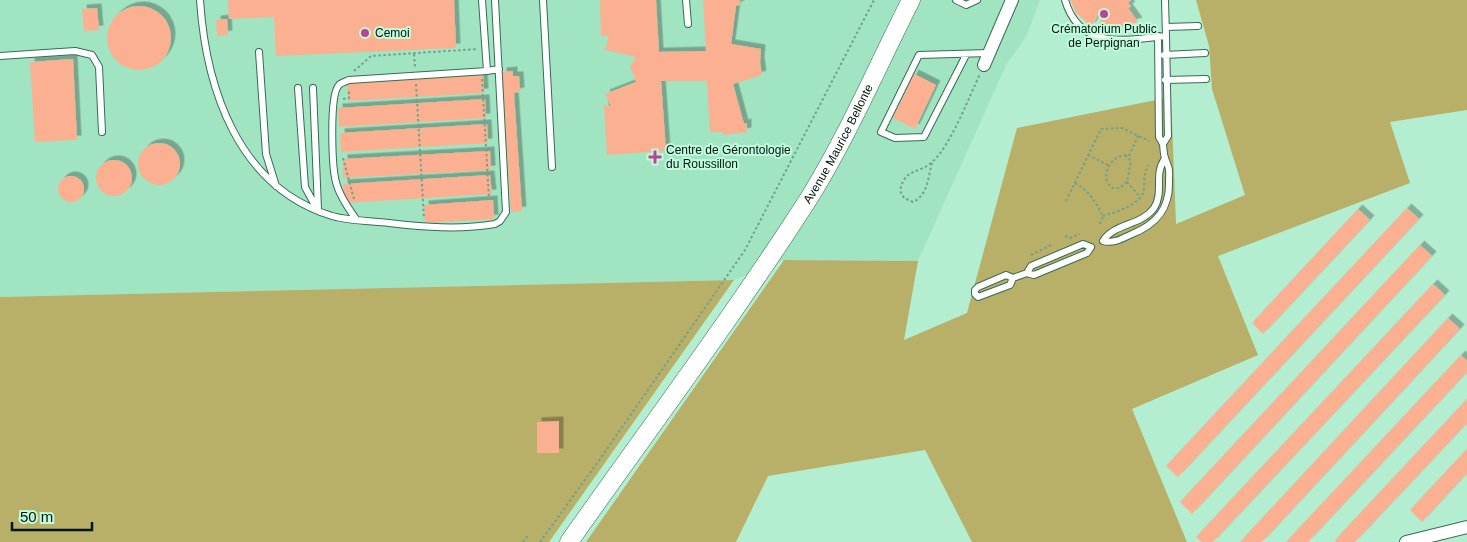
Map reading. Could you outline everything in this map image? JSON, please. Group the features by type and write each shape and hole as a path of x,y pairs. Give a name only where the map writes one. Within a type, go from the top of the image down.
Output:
{"main road":[{"name":"Avenue Maurice Bellonte","path":"569,542 754,281 811,193 850,125 911,0"}],"street":[{"path":"984,65 1012,0"},
{"path":"1406,542 1467,527"}],"lane":[{"path":"200,0 205,52 216,94 232,128 259,171 276,187 318,210 334,216 424,227 479,226 495,224 505,217 507,208 495,0"},
{"path":"482,0 484,72"},
{"path":"543,0 552,166"},
{"path":"686,0 688,24"},
{"path":"956,0 966,5 977,0"},
{"path":"1065,0 1068,10 1075,20 1086,31 1097,37 1117,41 1166,36"},
{"path":"1163,144 1168,136 1165,0"},
{"path":"1166,27 1198,26"},
{"path":"1013,278 1010,285 978,297 975,294 975,290 1006,275 1013,278 1027,273 1034,275 1088,253 1091,247 1103,242 1110,243 1140,231 1151,225 1162,212 1170,194 1169,167 1164,160 1163,144 1159,137 1158,36"},
{"path":"0,56 75,51 92,55 99,67 102,132"},
{"path":"259,52 266,154 276,187"},
{"path":"966,55 924,137 895,138 881,132 920,55 989,53"},
{"path":"1158,55 1205,53"},
{"path":"356,219 347,207 336,181 332,123 333,106 339,84 350,80 484,72 499,69"},
{"path":"1158,80 1206,79"},
{"path":"298,88 305,187 318,210"},
{"path":"313,88 318,210"},
{"path":"1103,242 1107,234 1144,218 1154,207 1160,190 1159,166 1164,160"},
{"path":"1027,273 1031,266 1083,244 1091,247"}],"path":[{"path":"540,542 745,250 874,0"},
{"path":"341,105 343,99 350,98 350,75 371,56 480,49"},
{"path":"414,53 424,227"},
{"path":"932,163 910,172 902,182 900,191 904,198 913,202 920,199 925,192 932,163 958,120 984,65"},
{"path":"484,72 489,199"},
{"path":"1066,201 1101,129 1122,128 1148,141"},
{"path":"1128,157 1118,156 1109,165 1107,179 1110,186 1117,189 1127,182 1132,167 1128,157 1138,136"},
{"path":"1088,155 1109,165"},
{"path":"342,156 347,181 356,206"},
{"path":"1102,216 1121,210 1140,197 1144,189 1143,178 1149,165"},
{"path":"1127,182 1140,197"},
{"path":"1074,183 1091,196 1102,216 1100,224"},
{"path":"1065,236 1070,238 1080,234"},
{"path":"1031,255 1053,244"},
{"path":"523,542 528,535"}],"shaded area":[{"path":"0,0 1040,0 1026,37 1006,65 918,261 784,260 734,280 0,297"},
{"path":"1196,0 1467,0 1467,110 1390,122 1410,183 1218,256 1258,355 1132,409 1187,542 972,542 925,450 768,476 736,542 586,542 784,260 918,261 904,340 967,313 1017,128 1171,97 1176,224 1245,195 1212,89 1209,46"},
{"path":"734,280 549,542 0,542 0,297"}],"building":[{"name":"Cemoi","path":"228,0 454,0 456,48 276,56 274,17 229,19"},
{"path":"600,0 656,0 659,52 706,51 703,0 740,0 740,5 736,6 731,44 761,49 762,75 733,84 744,124 747,123 747,132 723,135 723,132 710,132 707,81 661,81 666,151 607,155 604,105 611,106 605,94 636,82 630,66 636,57 605,50 609,36 601,36"},
{"name":"Crématorium Public de Perpignan","path":"1070,0 1131,0 1128,3 1131,6 1128,8 1138,22 1122,27 1104,26 1099,24 1103,16 1099,14 1091,27 1076,13"},
{"path":"133,6 145,6 162,15 169,26 171,38 169,50 162,61 145,70 133,70 121,65 112,56 107,44 107,32 112,20 121,11"},
{"path":"97,8 99,30 84,31 82,9"},
{"path":"227,19 228,35 217,36 216,20"},
{"path":"73,59 77,140 35,142 30,62"},
{"path":"513,71 513,76 519,76 520,92 514,93 522,211 511,212 502,72"},
{"path":"483,74 484,93 348,101 347,82"},
{"path":"914,74 936,85 915,129 893,118"},
{"path":"485,99 486,118 339,127 338,108"},
{"path":"487,124 488,143 341,152 340,133"},
{"path":"159,143 174,149 180,164 174,179 159,185 144,179 138,164 144,149"},
{"path":"490,151 491,170 343,178 343,159"},
{"path":"114,160 121,161 127,165 131,171 131,185 127,191 121,195 114,196 107,195 101,191 97,185 96,178 97,171 101,165 107,161"},
{"path":"490,175 492,194 344,203 343,184"},
{"path":"71,176 80,180 84,189 80,198 71,202 62,198 58,189 62,180"},
{"path":"493,200 494,219 425,223 424,205"},
{"path":"1407,208 1419,219 1178,477 1166,466"},
{"path":"1358,209 1370,220 1263,334 1252,323"},
{"path":"1420,245 1432,256 1192,514 1180,502"},
{"path":"1433,284 1445,295 1213,542 1202,542 1196,537"},
{"path":"1448,318 1460,329 1262,542 1240,542"},
{"path":"1461,355 1467,361 1467,372 1308,542 1286,542"},
{"path":"1467,399 1467,423 1355,542 1336,542 1335,540"},
{"path":"559,421 559,453 537,453 537,422"},
{"path":"1467,449 1467,473 1422,522 1410,510"}],"place":[{"name":"Crématorium Public de Perpignan","path":"1104,14"},
{"name":"Cemoi","path":"365,33"},
{"name":"Centre de Gérontologie du Roussillon","path":"655,157"}]}
